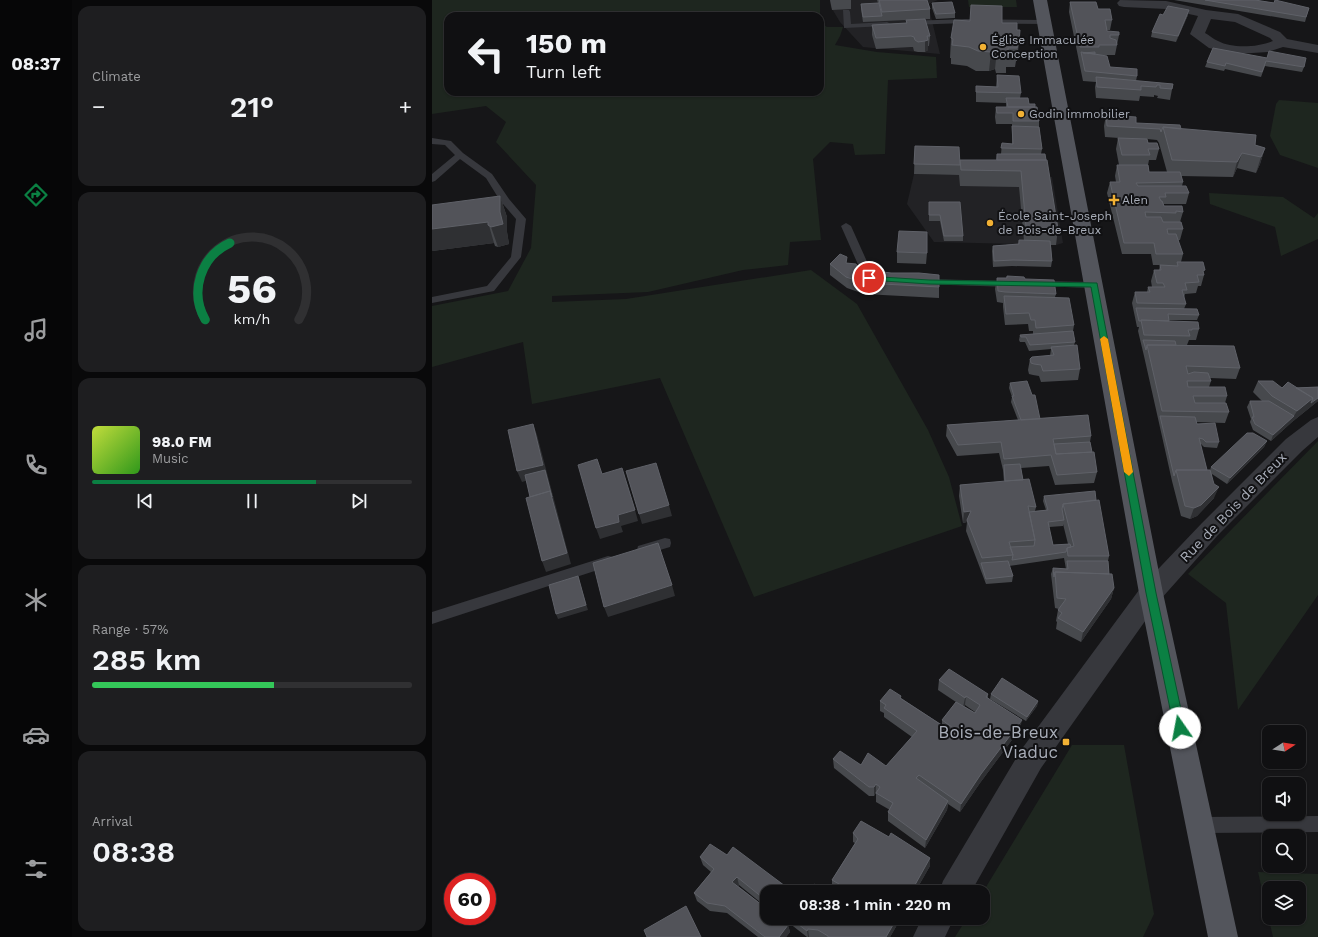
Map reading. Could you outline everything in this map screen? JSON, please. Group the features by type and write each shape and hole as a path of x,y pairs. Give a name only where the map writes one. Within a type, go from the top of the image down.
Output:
{"main road":[{"path":"1040,0 1151,593 1223,937"}],"street":[{"path":"1124,2 1166,4 1206,14 1238,18 1275,35 1282,42 1318,49"},
{"path":"1206,14 1197,34 1214,45 1236,50 1268,48 1282,42"},
{"name":"Rue de Bois de Breux","path":"958,885 1031,759 1151,593 1210,529 1294,445 1318,425"},
{"path":"928,937 935,925"}],"lane":[{"path":"846,12 847,26 965,21 1044,22"},
{"path":"432,141 448,143 460,156 489,176 505,201 521,219 516,258 490,289 432,300"},
{"path":"432,179 460,156"},
{"path":"475,207 505,201"},
{"path":"846,226 869,278 884,279"},
{"path":"914,281 1094,285"},
{"path":"432,618 665,543"},
{"path":"1200,826 1318,824"}],"shaded area":[{"path":"432,0 820,0 820,12 444,12 444,96 824,96 824,25 827,27 843,27 835,45 877,52 936,57 937,78 888,80 885,154 855,155 853,144 830,142 813,159 821,240 790,242 788,265 743,270 648,292 552,296 552,302 626,299 811,270 857,304 928,430 949,477 962,526 754,597 660,378 532,404 523,342 432,367 432,306 508,291 531,248 536,185 496,142 506,122 486,106 432,114"},
{"path":"830,0 938,0 928,4 940,54 863,47 840,22 831,7"},
{"path":"968,0 1016,0 1017,7 969,7"},
{"path":"1279,100 1318,103 1318,168 1280,155 1270,136 1276,104"},
{"name":"École Saint-Joseph de Bois-de-Breux","path":"914,174 1052,177 1063,243 1056,245 934,242 907,204"},
{"path":"1209,193 1283,197 1314,218 1318,213 1318,239 1281,256 1275,227 1210,204"},
{"path":"1318,441 1318,595 1238,710 1226,603 1188,574"},
{"path":"1072,745 1124,745 1154,914 1143,937 955,937 963,925 990,925 990,885 987,885"},
{"path":"1258,872 1318,874 1318,937 1273,937 1270,925 1306,925 1306,881 1262,881 1262,889"}],"building":[{"path":"879,0 927,0 930,9 882,12"},
{"path":"1205,0 1255,0 1274,3 1275,0 1309,8 1306,17"},
{"path":"952,2 955,13 936,14 932,3"},
{"path":"1070,2 1096,2 1098,9 1110,9 1112,20 1105,20 1107,31 1119,32 1119,35 1110,35 1110,38 1116,40 1117,45 1080,47"},
{"path":"879,3 882,16 863,17 861,4"},
{"path":"971,5 1002,6 1002,23 1017,23 1017,30 1020,30 1017,48 1008,48 1008,54 998,53 997,49 991,52 978,51 969,47 952,45 953,39 951,38 954,20 970,21"},
{"path":"1168,6 1189,10 1178,36 1152,32 1160,14 1163,15"},
{"path":"925,19 930,36 927,36 928,40 918,42 911,36 876,38 872,25 907,23 906,20"},
{"path":"1213,48 1267,58 1269,51 1306,58 1304,67 1266,61 1262,72 1226,63 1225,66 1207,62"},
{"path":"1081,52 1107,56 1110,67 1137,69 1137,76 1085,71"},
{"path":"1095,52 1095,54 1083,53"},
{"path":"997,75 1019,76 1021,93 976,92 976,86 998,87"},
{"path":"1096,77 1173,84 1172,89 1160,88 1160,85 1157,85 1156,87 1141,86 1141,90 1097,87"},
{"path":"1006,98 1028,98 1029,104 1035,104 1035,107 1008,107"},
{"path":"996,107 1037,107 1039,121 1013,121 1013,113 997,113"},
{"path":"1106,115 1136,117 1136,123 1180,125 1181,129 1163,127 1161,132 1160,129 1107,126"},
{"path":"1012,126 1039,127 1042,149 1001,148 1002,143 1013,144"},
{"path":"1163,127 1256,135 1255,145 1265,148 1261,157 1242,153 1237,162 1172,160"},
{"path":"1118,138 1147,139 1148,143 1157,143 1159,149 1148,149 1150,155 1122,155"},
{"path":"915,146 959,147 960,165 914,164"},
{"path":"997,154 1045,154 1046,160 997,160"},
{"path":"960,160 1047,160 1058,229 1026,227 1021,171 961,170"},
{"path":"1117,165 1148,165 1149,172 1180,172 1183,182 1136,183 1138,186 1186,186 1189,193 1165,193 1166,197 1159,197 1164,206 1182,206 1183,212 1145,212 1146,217 1161,217 1163,222 1181,222 1183,229 1167,229 1168,234 1176,234 1183,254 1156,254 1154,243 1124,243 1110,182 1120,182"},
{"path":"500,196 500,212 503,224 491,227 488,225 488,222 432,229 432,205"},
{"path":"929,202 960,202 963,236 944,236 940,215 929,215"},
{"path":"899,231 927,232 927,253 897,252"},
{"path":"1019,240 1050,241 1052,261 994,261 993,246 1019,244"},
{"path":"840,254 847,257 846,263 856,264 859,269 891,273 939,275 939,287 864,283 846,277 830,264"},
{"path":"1177,262 1203,262 1205,270 1203,271 1204,275 1197,275 1199,282 1185,283 1187,290 1182,290 1186,304 1137,303 1135,292 1150,292 1148,287 1165,287 1163,283 1157,283 1154,270 1161,270 1160,265 1178,266"},
{"path":"1007,276 1024,277 1025,279 1054,280 1056,294 998,291 997,278 1007,278"},
{"path":"1004,296 1069,298 1074,325 1036,328 1035,320 1031,320 1029,313 1006,314"},
{"path":"1136,308 1197,309 1199,315 1168,314 1169,321 1139,321"},
{"path":"1141,320 1198,322 1199,329 1188,330 1190,336 1144,335"},
{"path":"1073,331 1075,342 1030,345 1026,337 1021,337 1020,335"},
{"path":"1143,340 1175,341 1176,345 1147,345 1146,350"},
{"path":"1077,345 1080,369 1043,371 1041,365 1031,363 1030,359 1032,357 1054,355 1051,347"},
{"path":"1147,345 1234,346 1240,368 1186,366 1188,374 1194,372 1208,373 1211,381 1187,381 1188,387 1225,387 1227,396 1193,396 1195,403 1226,403 1229,412 1162,411"},
{"path":"1027,381 1032,395 1035,395 1040,419 1021,420 1012,396 1014,396 1010,383"},
{"path":"1258,381 1273,381 1282,388 1288,382 1313,398 1297,411 1272,396"},
{"path":"1318,387 1318,398 1311,403 1313,398 1296,388"},
{"path":"1250,401 1269,401 1294,416 1273,435 1255,424 1252,417 1254,417"},
{"path":"1088,415 1091,436 1053,439 1056,454 1094,452 1097,472 1057,475 1051,455 1004,459 1001,442 958,445 947,425"},
{"path":"1160,416 1195,417 1197,424 1215,423 1219,442 1206,442 1199,438 1207,470 1176,470 1174,476"},
{"path":"533,424 543,465 517,471 508,430"},
{"path":"1247,433 1253,433 1267,441 1230,478 1211,467"},
{"path":"1090,442 1092,452 1056,454 1054,444"},
{"path":"597,459 602,474 622,468 635,510 618,515 619,522 596,528 578,465"},
{"path":"656,463 669,505 639,514 626,471"},
{"path":"1020,464 1023,480 1005,481 1004,465"},
{"path":"545,470 552,497 550,491 530,497 525,475"},
{"path":"1176,470 1210,470 1214,484 1219,487 1201,505 1194,508 1185,506"},
{"path":"1029,479 1036,507 1028,506 1035,540 1009,542 1013,555 982,558 967,520 971,511 964,512 960,485"},
{"path":"550,491 567,553 542,561 526,498"},
{"path":"1095,491 1096,500 1063,504 1062,509 1064,520 1048,522 1053,545 1070,544 1071,547 1067,548 1066,552 1012,560 1013,555 1010,547 1034,546 1035,540 1029,512 1048,510 1044,496"},
{"path":"1099,500 1109,556 1068,556 1067,548 1074,546 1063,504"},
{"path":"658,543 672,585 604,607 593,563"},
{"path":"1008,561 1013,576 986,579 981,563"},
{"path":"1067,561 1108,561 1109,574 1055,572 1054,577 1053,568 1068,569"},
{"path":"1055,572 1112,574 1114,588 1083,632 1058,618 1062,613 1058,610 1066,599 1057,598"},
{"path":"578,576 586,605 556,614 549,585"},
{"path":"949,669 988,694 986,697 1022,720 981,774 961,804 919,775 916,778 948,801 926,840 888,812 893,803 876,793 880,787 876,784 874,787 869,787 833,759 840,751 861,765 868,753 886,766 917,731 884,708 886,705 880,701 890,689 901,696 900,698 957,735 960,733 942,720 956,702 975,713 980,705 966,696 965,698 939,680"},
{"path":"1002,678 1038,701 1027,717 991,694"},
{"path":"861,821 889,837 891,833 930,858 915,885 841,885 832,880 858,839 853,833"},
{"path":"710,844 727,855 733,847 784,885 760,885 760,896 737,877 732,882 760,904 760,925 788,925 779,937 765,937 725,906 707,903 694,893 714,869 700,857"},
{"path":"686,906 701,937 647,937 644,930"},
{"path":"799,925 893,925 886,937 828,937 818,930 808,929 807,931"}],"slow traffic":[{"path":"1104,339 1129,472"}],"place":[{"name":"Église Immaculée Conception","path":"983,47"},
{"name":"Godin immobilier","path":"1021,114"},
{"name":"Alen","path":"1114,200"},
{"name":"École Saint-Joseph de Bois-de-Breux","path":"990,223"},
{"name":"Bois-de-Breux Viaduc","path":"1066,742"}],"route":[{"path":"869,278 929,282 1094,285 1151,593 1180,728"}]}
